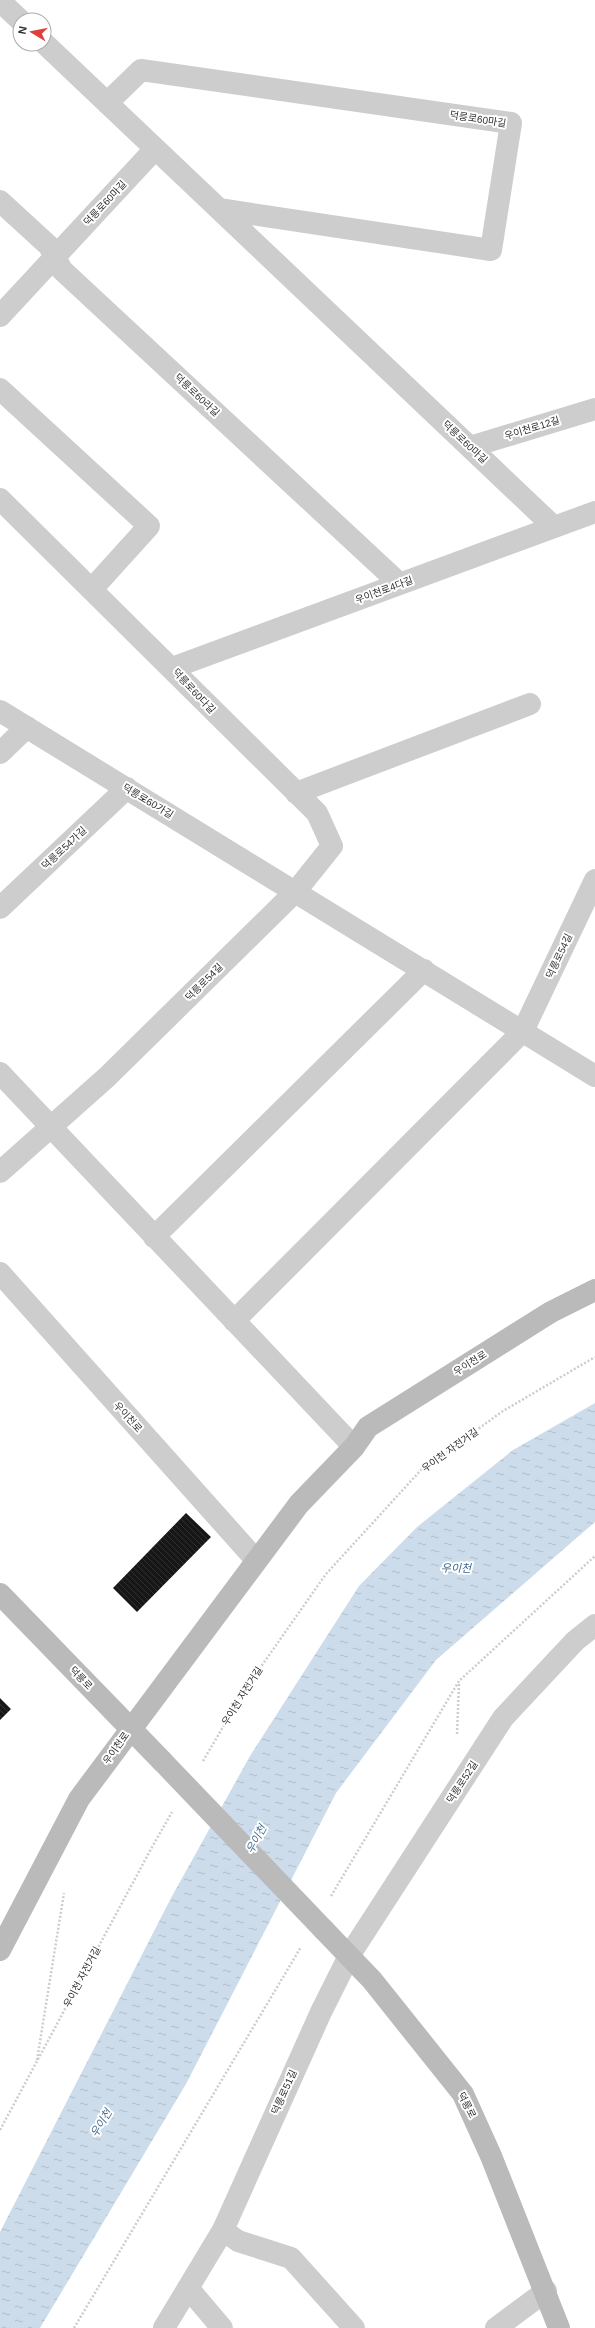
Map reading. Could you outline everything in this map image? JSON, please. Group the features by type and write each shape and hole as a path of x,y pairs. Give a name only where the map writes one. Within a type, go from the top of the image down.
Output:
{"main road":[{"name":"우이천로","path":"0,1950 79,1799 299,1504 354,1447 368,1427 551,1312 595,1290"},
{"name":"덕릉로","path":"0,1594 372,1980 463,2094 546,2291 560,2328"}],"street":[{"path":"0,1 12,12"},
{"name":"덕릉로60마길","path":"52,51 554,527"},
{"name":"덕릉로60마길","path":"107,103 141,70 511,123 491,250 219,209"},
{"name":"덕릉로60마길","path":"55,258 155,149"},
{"name":"덕릉로60라길","path":"0,201 49,246 62,270 400,584"},
{"path":"0,316 55,258"},
{"path":"0,390 149,526 92,589"},
{"name":"우이천로12길","path":"470,447 595,409"},
{"name":"덕릉로60다길","path":"0,499 172,668 221,720 317,814 332,846 296,891"},
{"name":"우이천로4다길","path":"172,668 595,512"},
{"path":"296,793 530,704"},
{"name":"덕릉로60가길","path":"0,711 296,891"},
{"path":"0,753 27,727"},
{"name":"덕릉로54가길","path":"0,908 127,788"},
{"name":"덕릉로54길","path":"234,1321 523,1031 595,880"},
{"path":"296,891 595,1076"},
{"name":"덕릉로54길","path":"0,1172 108,1077 296,891"},
{"path":"154,1236 424,970"},
{"path":"0,1073 50,1128 354,1447"},
{"name":"우이천로","path":"0,1273 256,1560"},
{"name":"덕릉로52길","path":"349,1956 503,1718 575,1640 595,1625"},
{"name":"덕릉로51길","path":"164,2328 223,2230 320,2012 349,1956"},
{"path":"223,2230 238,2241 291,2258 354,2328"},
{"path":"188,2288 222,2328"},
{"path":"496,2328 546,2291"}],"path":[{"name":"우이천 자전거길","path":"202,1762 246,1688 326,1574 421,1470 503,1411 594,1357"},
{"name":"우이천 자전거길","path":"0,2130 147,1856 174,1809"},
{"path":"37,2062 64,1892"}],"water":[{"name":"우이천","path":"595,1403 595,1522 436,1660 336,1793 186,2084 40,2328 0,2328 0,2232 171,1898 250,1756 359,1586 417,1527 513,1450"}],"building":[{"path":"186,1513 211,1537 137,1612 113,1588"},
{"path":"0,1698 11,1709 0,1720"}]}
